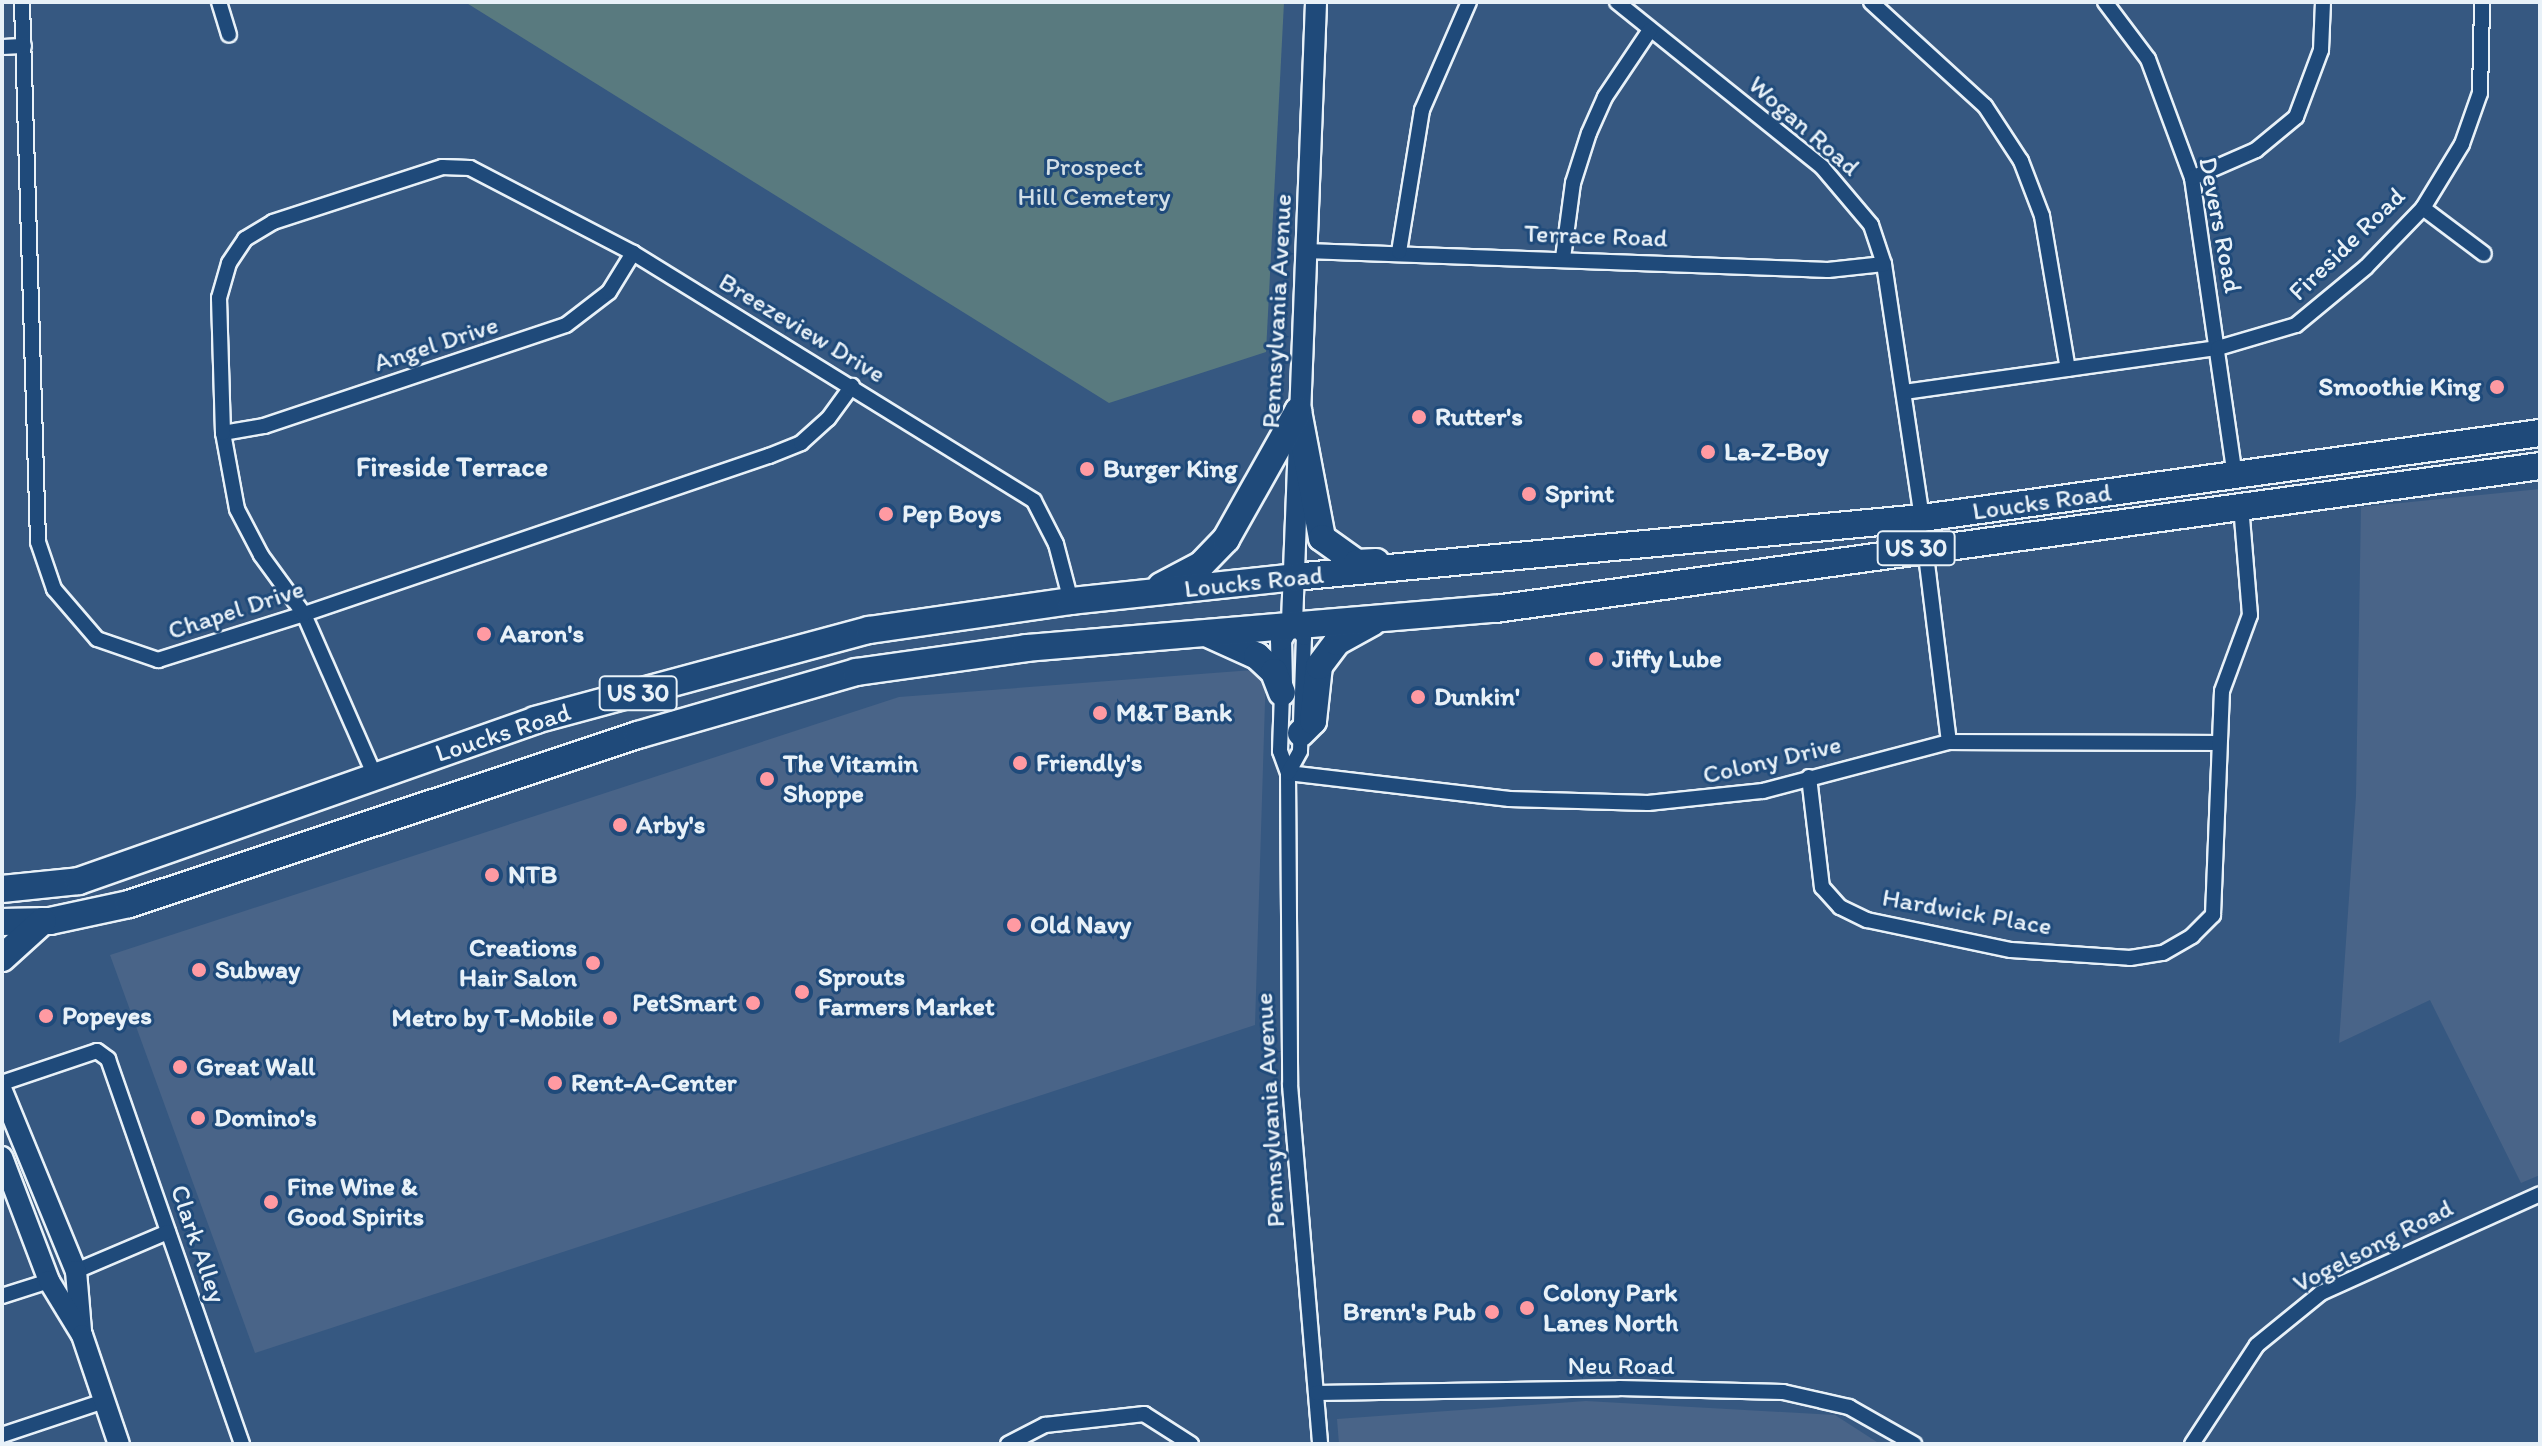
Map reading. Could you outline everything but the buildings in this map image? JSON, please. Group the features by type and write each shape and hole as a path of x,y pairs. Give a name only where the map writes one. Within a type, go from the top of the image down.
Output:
{"highway":[{"path":"1298,411 1310,484 1329,547 1357,563 1439,565"},
{"path":"1148,593 1201,565 1226,539 1298,411"},
{"name":"Loucks Road","path":"2,889 79,881 535,720 869,630 1071,601 1294,577 1922,518 2540,433"},
{"name":"Loucks Road","path":"2,922 43,921 129,904 791,688 935,660 1292,622 1495,609 1705,582 1925,546 2540,466"},
{"path":"1301,733 1313,721 1319,666 1337,642 1383,617"},
{"path":"1201,631 1257,656 1274,672 1282,693"},
{"path":"2,958 43,921"}],"street":[{"name":"Chapel Drive","path":"22,2 38,542 54,589 97,639 158,660 304,614 780,452 801,443 828,419 852,386"},
{"path":"219,2 229,34"},
{"name":"Pennsylvania Avenue","path":"1316,2 1292,622 1281,640 1280,751 1288,773 1290,1085 1320,1444"},
{"path":"1399,252 1422,110 1469,2"},
{"name":"Wogan Road","path":"1617,2 1848,193 1871,225 1884,264 1922,518"},
{"path":"1871,2 1985,106 2021,161 2042,216 2068,369"},
{"path":"1885,14 1896,2"},
{"name":"Devers Road","path":"2105,2 2148,59 2192,178 2235,476"},
{"path":"2192,178 2256,150 2296,117 2321,50 2323,2"},
{"name":"Fireside Road","path":"1904,392 2218,348 2296,325 2366,267 2423,208 2462,144 2480,93 2482,2"},
{"path":"1563,258 1573,183 1589,133 1605,97 1650,30"},
{"path":"2,47 24,46"},
{"name":"Breezeview Drive","path":"223,433 219,298 229,263 245,239 273,222 442,167 470,168 633,253 1034,501 1056,544 1071,601"},
{"path":"2423,208 2484,254"},
{"name":"Terrace Road","path":"1306,251 1828,270 1884,264"},
{"name":"Angel Drive","path":"223,433 264,426 566,325 609,292 633,253"},
{"path":"223,433 237,509 261,555 304,614 375,776"},
{"path":"2218,743 2222,691 2250,615 2241,505"},
{"path":"1925,546 1949,742"},
{"name":"Pennsylvania Avenue","path":"1288,773 1300,751 1304,638 1292,622"},
{"name":"Colony Drive","path":"1288,773 1585,804 1715,800 1949,742 2218,743"},
{"name":"Hardwick Place","path":"1809,777 1822,887 1840,907 1867,920 2011,950 2130,958 2163,953 2213,915 2218,743"},
{"name":"Clark Alley","path":"2,1083 97,1051 108,1059 242,1444"},
{"path":"2,1091 76,1271 82,1335"},
{"path":"2,1157 49,1281 82,1335 119,1444"},
{"name":"Vogelsong Road","path":"2192,1444 2257,1345 2321,1293 2540,1194"},
{"path":"76,1271 168,1232"},
{"path":"2,1296 49,1281"},
{"name":"Neu Road","path":"1316,1393 1619,1388 1783,1392 1849,1407 1914,1444"},
{"path":"2,1435 104,1401"},
{"path":"1008,1444 1045,1425 1144,1414 1191,1444"}],"shaded area":[{"path":"2540,489 2540,1175 2521,1183 2430,1000 2339,1043 2356,796 2361,507"},
{"path":"1266,669 1255,1025 255,1353 110,955 899,697"},
{"path":"1586,1401 1835,1415 1880,1444 1339,1444 1337,1419"}],"green space":[{"name":"Prospect Hill Cemetery","path":"465,2 1284,2 1266,352 1109,403"}],"place":[{"name":"Smoothie King","path":"2497,387"},
{"name":"Rutter's","path":"1419,417"},
{"name":"La-Z-Boy","path":"1708,452"},
{"name":"Burger King","path":"1087,469"},
{"name":"Sprint","path":"1529,494"},
{"name":"Pep Boys","path":"886,514"},
{"name":"Aaron's","path":"484,634"},
{"name":"Jiffy Lube","path":"1596,659"},
{"name":"Dunkin'","path":"1418,697"},
{"name":"M&T Bank","path":"1100,713"},
{"name":"Friendly's","path":"1020,763"},
{"name":"The Vitamin Shoppe","path":"767,779"},
{"name":"Arby's","path":"620,825"},
{"name":"NTB","path":"492,875"},
{"name":"Old Navy","path":"1014,925"},
{"name":"Creations Hair Salon","path":"593,963"},
{"name":"Subway","path":"199,970"},
{"name":"Sprouts Farmers Market","path":"802,992"},
{"name":"PetSmart","path":"753,1003"},
{"name":"Popeyes","path":"46,1016"},
{"name":"Metro by T-Mobile","path":"610,1018"},
{"name":"Great Wall","path":"180,1067"},
{"name":"Rent-A-Center","path":"555,1083"},
{"name":"Domino's","path":"198,1118"},
{"name":"Fine Wine & Good Spirits","path":"271,1202"},
{"name":"Colony Park Lanes North","path":"1527,1308"},
{"name":"Brenn's Pub","path":"1492,1312"}],"district":[{"name":"Fireside Terrace","path":"452,466"}]}
